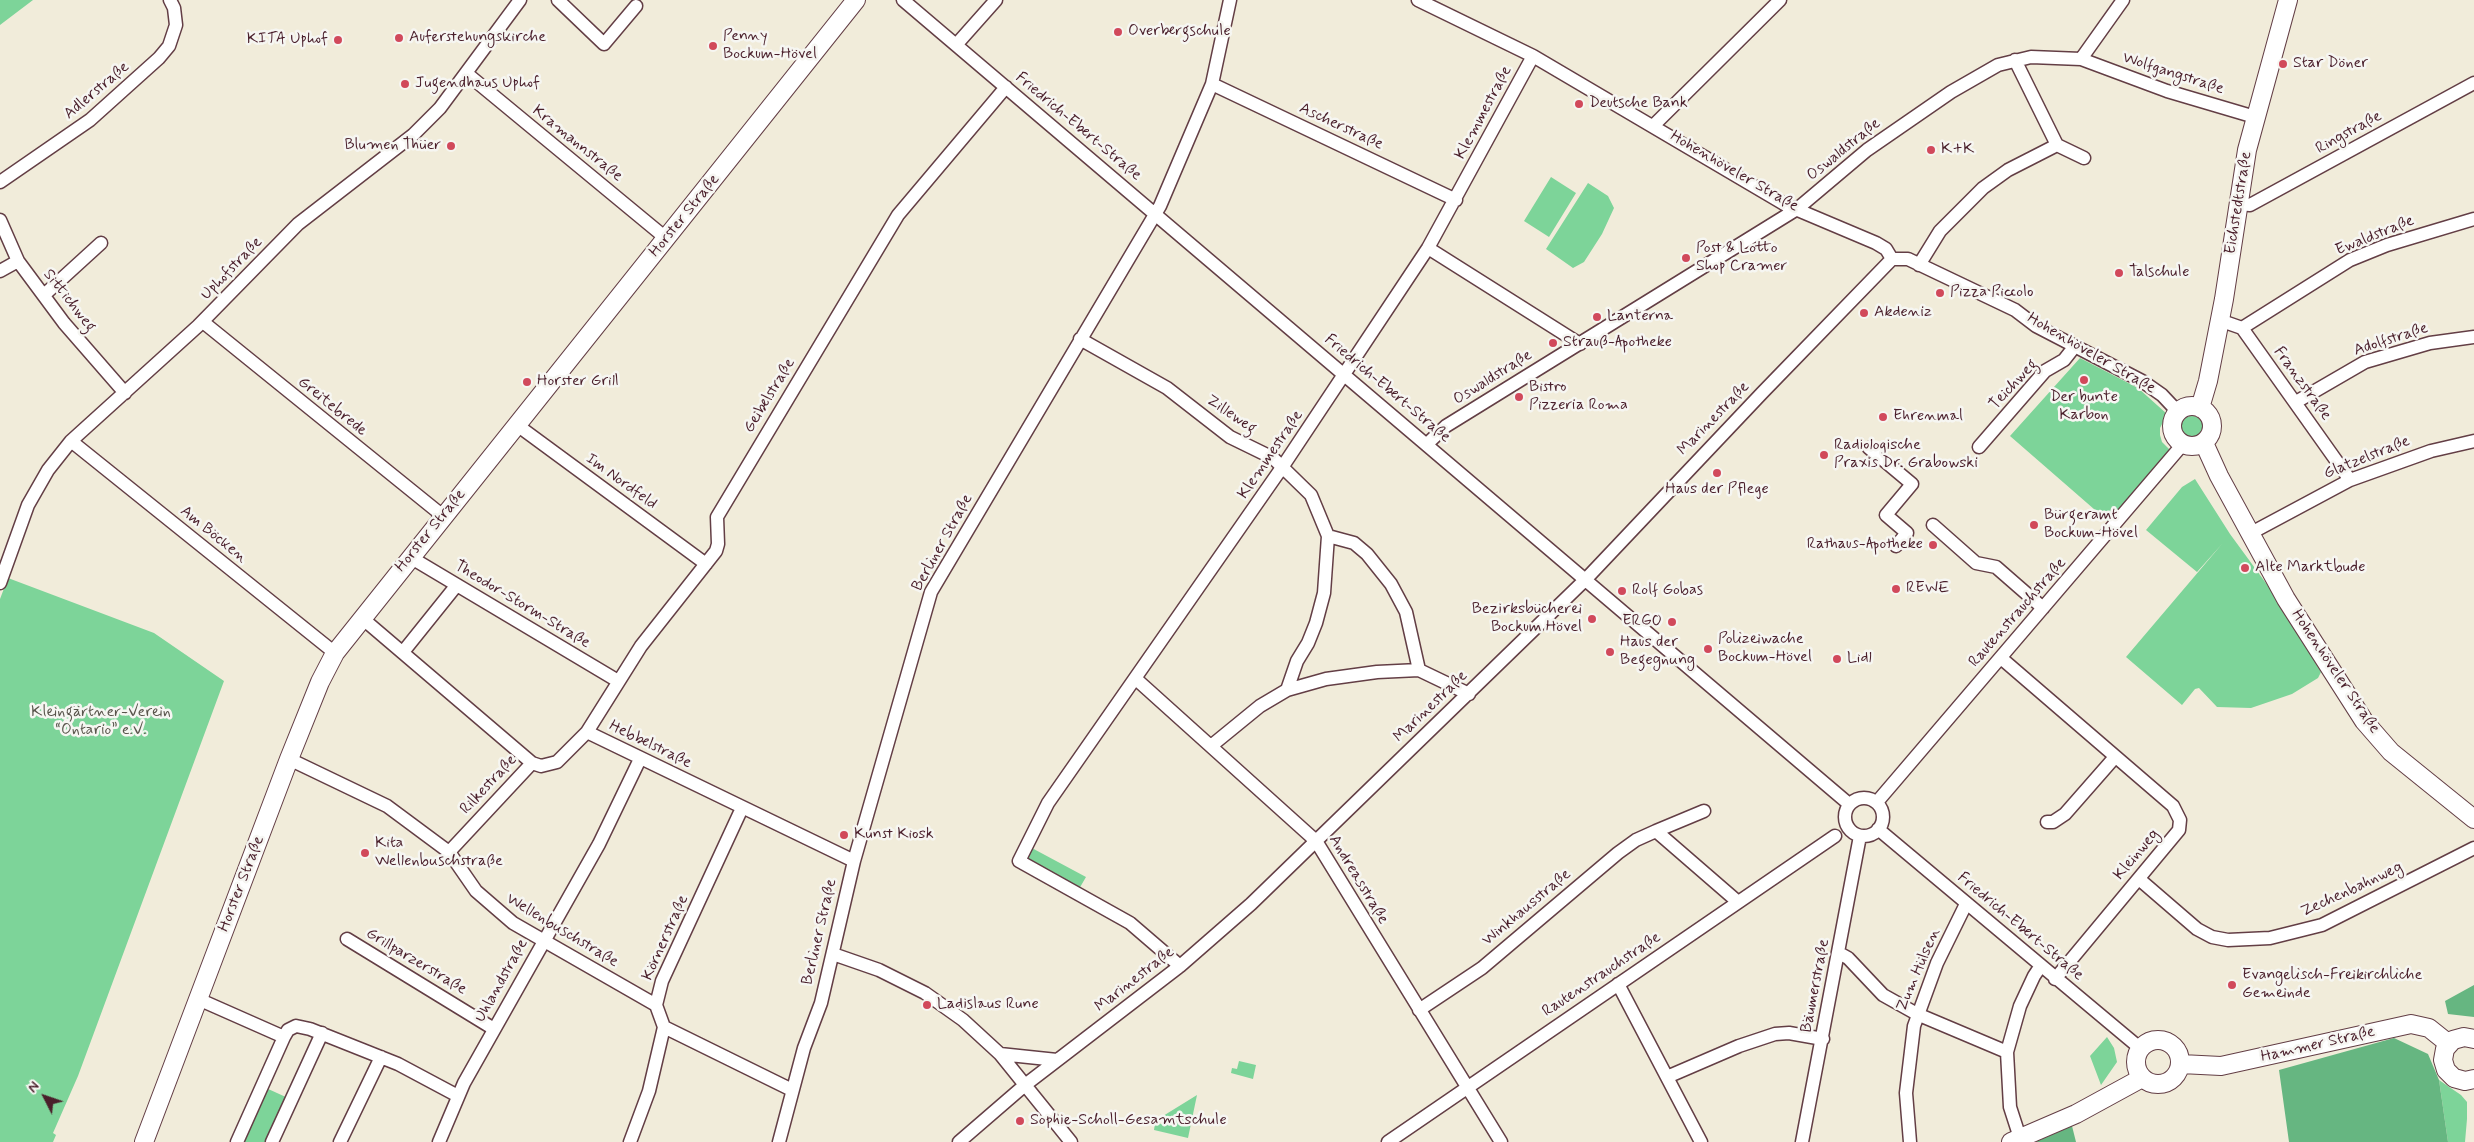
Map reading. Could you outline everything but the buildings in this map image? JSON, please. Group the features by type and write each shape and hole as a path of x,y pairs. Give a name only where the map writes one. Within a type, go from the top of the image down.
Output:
{"street":[{"name":"Adlerstraße","path":"0,182 90,120 159,58 169,46 176,25 174,8 170,0"},
{"name":"Uphofstraße","path":"0,583 28,505 48,470 71,441 202,322 298,224 412,135 440,108 520,0"},
{"path":"558,0 604,44 636,6"},
{"name":"Horster Straße","path":"144,1142 289,759 320,682 335,653 410,556 667,239 856,0"},
{"name":"Friedrich-Ebert-Straße","path":"903,0 1849,804"},
{"path":"956,45 996,0"},
{"name":"Berliner Straße","path":"779,1142 792,1090 821,1002 854,861 931,592 1156,214 1212,84 1230,0"},
{"name":"Hohenhöveler Straße","path":"1418,0 1533,56 1797,209 1876,243 1886,249 1892,259 1908,259 2015,310 2036,326 2142,382 2162,395 2178,412"},
{"path":"1654,125 1780,0"},
{"path":"2081,59 2123,0"},
{"name":"Eichstedtstraße","path":"2200,408 2208,381 2247,150 2288,0"},
{"name":"Klemmestraße","path":"1180,966 1130,923 1019,861 1048,803 1283,466 1428,248 1456,200 1533,56"},
{"name":"Oswaldstraße","path":"1427,444 1446,426 1797,209 1867,150 1909,120 1978,76 1998,65 2031,57 2081,59"},
{"name":"Wolfgangstraße","path":"2081,59 2167,91 2255,118"},
{"path":"2015,60 2057,145 2084,158"},
{"name":"Kramannstraße","path":"466,74 667,239"},
{"name":"Ascherstraße","path":"1212,84 1456,200"},
{"name":"Ringstraße","path":"2238,204 2250,206 2474,84"},
{"name":"Geibelstraße","path":"587,732 641,646 716,551 718,544 717,517 898,215 1006,87"},
{"path":"1919,265 1940,231 1977,193 2008,170 2057,145"},
{"name":"Ewaldstraße","path":"2242,328 2350,260 2387,245 2474,218"},
{"name":"Sittichweg","path":"0,220 18,260 68,328 125,393"},
{"path":"44,295 101,243"},
{"path":"1428,248 1580,344"},
{"name":"Marinestraße","path":"959,1142 1025,1085 1180,966 1252,904 1586,579 1886,263 1892,259"},
{"path":"0,271 18,260"},
{"path":"2219,320 2242,328"},
{"name":"Greitebrede","path":"202,322 442,516"},
{"name":"Franzstraße","path":"2242,328 2350,480"},
{"name":"Adolfstraße","path":"2296,402 2366,362 2430,343 2474,337"},
{"name":"Zilleweg","path":"1080,339 1167,388 1230,437 1273,458 1311,496 1328,536 1324,593 1316,623 1286,690"},
{"name":"Teichweg","path":"1979,447 2045,371 2064,360 2075,346"},
{"path":"2189,406 2200,408 2210,416 2212,421 2211,433 2204,443 2194,446 2183,444 2174,435 2172,429 2174,417 2178,412 2189,406"},
{"name":"Im Nordfeld","path":"517,425 706,564"},
{"name":"Am Böcken","path":"71,441 335,653"},
{"name":"Glatzelstraße","path":"2251,533 2350,480 2431,451 2474,441"},
{"name":"Hohenhöveler Straße","path":"2204,443 2219,476 2286,598 2368,726 2402,761 2474,819"},
{"name":"Rautenstrauchstraße","path":"1877,802 2183,444"},
{"path":"1870,448 1912,484 1886,515 1906,533 1896,546"},
{"path":"1933,525 1976,563 1996,567 2043,608"},
{"path":"1328,536 1354,543 1367,554 1391,584 1406,612 1419,670"},
{"name":"Theodor-Storm-Straße","path":"410,556 456,586 618,681"},
{"path":"403,652 456,586"},
{"path":"362,618 532,763"},
{"name":"Kleinweg","path":"2001,658 2173,806 2180,820 2179,830 2055,979"},
{"path":"1211,746 1260,706 1286,690 1326,679 1377,672 1419,670 1469,694"},
{"name":"Andreasstraße","path":"1136,679 1316,841 1501,1142"},
{"name":"Hebbelstraße","path":"532,763 541,766 557,762 587,732 854,861"},
{"path":"2047,822 2053,822 2065,814 2115,756"},
{"name":"Wellenbuschstraße","path":"289,759 387,806 449,852 476,891 512,923 656,1005"},
{"name":"Uhlandstraße","path":"439,1142 458,1096 542,941 598,844 640,759"},
{"name":"Rilkestraße","path":"449,852 532,763"},
{"path":"1862,797 1877,802 1883,812 1878,829 1867,836 1860,836 1850,831 1844,821 1844,815 1849,804 1862,797"},
{"name":"Körnerstraße","path":"664,1027 656,1005 662,981 742,808"},
{"name":"Winkhausstraße","path":"1419,1010 1482,968 1636,840 1704,811"},
{"name":"Friedrich-Ebert-Straße","path":"1878,829 2055,979 2141,1048"},
{"path":"1656,831 1738,902"},
{"name":"Rautenstrauchstraße","path":"1388,1142 1835,836"},
{"name":"Bäumerstraße","path":"1802,1142 1860,836"},
{"name":"Zechenbahnweg","path":"2139,878 2197,929 2212,937 2228,940 2270,938 2322,925 2474,848"},
{"name":"Zum Hülsen","path":"1910,1142 1906,1093 1910,1045 1917,1014 1937,963 1966,904"},
{"name":"Grillparzerstraße","path":"347,939 494,1028"},
{"path":"1839,953 1848,958 1883,995 1917,1014 2007,1052"},
{"path":"832,954 879,970 925,994 964,1020 1000,1054 1071,1142"},
{"path":"2040,966 2020,1006 2007,1052 2010,1107 2015,1140 2076,1114 2142,1078"},
{"path":"1618,984 1701,1142"},
{"path":"198,999 284,1037"},
{"name":"Hammer Straße","path":"2181,1064 2221,1066 2412,1024 2429,1028 2449,1044"},
{"path":"237,1142 284,1037 288,1030 296,1026 322,1033 398,1064 458,1096"},
{"path":"630,1142 649,1091 664,1027 792,1090"},
{"path":"272,1142 322,1033"},
{"path":"1667,1077 1738,1046 1775,1034 1789,1033 1822,1039"},
{"path":"2474,1038 2458,1038 2449,1044 2444,1054 2446,1070 2459,1080 2474,1079"},
{"path":"2164,1040 2170,1043 2178,1052 2181,1064 2177,1075 2168,1082 2157,1085 2142,1078 2136,1063 2141,1048 2151,1041 2164,1040"},
{"path":"1000,1054 1057,1060"},
{"path":"340,1142 381,1058"}],"green space":[{"path":"0,0 33,0 0,25"},
{"path":"1551,177 1576,193 1549,237 1524,221"},
{"path":"1588,183 1608,196 1614,208 1602,234 1584,262 1573,268 1546,249"},
{"path":"2080,358 2138,388 2167,414 2160,428 2160,435 2162,442 2170,450 2110,523 2010,436"},
{"path":"2192,416 2200,419 2203,427 2200,435 2192,438 2184,435 2181,427 2184,419"},
{"path":"2195,479 2230,534 2279,601 2321,672 2318,678 2292,694 2251,708 2217,707 2199,688 2195,689 2182,705 2126,657 2222,544 2197,572 2146,530 2182,487"},
{"name":"Kleingärtner-Verein “Ontario” e.V.","path":"8,578 154,633 224,681 78,1076 53,1133 56,1135 53,1142 0,1142 0,599"},
{"path":"1030,847 1086,877 1079,889 1024,859"},
{"path":"2474,985 2474,1017 2448,1014 2445,1001"},
{"path":"2107,1037 2114,1048 2117,1062 2101,1085 2090,1056"},
{"path":"2394,1038 2428,1054 2439,1080 2448,1142 2289,1142 2279,1070"},
{"path":"1239,1061 1256,1065 1253,1079 1231,1073 1232,1068 1237,1069"},
{"path":"2439,1080 2461,1095 2467,1102 2465,1142 2448,1142"},
{"path":"266,1088 288,1098 266,1142 242,1142"},
{"path":"1197,1095 1188,1138 1154,1130 1155,1123 1162,1124 1163,1116"},
{"path":"2072,1126 2076,1142 2035,1142"}],"place":[{"name":"Overbergschule","path":"1118,32"},
{"name":"Auferstehungskirche","path":"399,38"},
{"name":"KITA Uphof","path":"338,40"},
{"name":"Penny Bockum-Hövel","path":"713,46"},
{"name":"Star Döner","path":"2283,64"},
{"name":"Jugendhaus Uphof","path":"405,84"},
{"name":"Deutsche Bank","path":"1579,104"},
{"name":"Blumen Thüer","path":"451,146"},
{"name":"K+K","path":"1931,150"},
{"name":"Post & Lotto Shop Cramer","path":"1686,258"},
{"name":"Talschule","path":"2119,273"},
{"name":"Pizza Piccolo","path":"1940,293"},
{"name":"Akdeniz","path":"1864,313"},
{"name":"Lanterna","path":"1597,317"},
{"name":"Strauß-Apotheke","path":"1553,343"},
{"name":"Der bunte Karbon","path":"2084,380"},
{"name":"Horster Grill","path":"527,382"},
{"name":"Bistro Pizzeria Roma","path":"1519,397"},
{"name":"Ehrenmal","path":"1883,417"},
{"name":"Radiologische Praxis Dr. Grabowski","path":"1824,455"},
{"name":"Haus der Pflege","path":"1717,473"},
{"name":"Bürgeramt Bockum-Hövel","path":"2034,525"},
{"name":"Rathaus-Apotheke","path":"1933,545"},
{"name":"Alte Marktbude","path":"2245,568"},
{"name":"REWE","path":"1896,589"},
{"name":"Rolf Gobas","path":"1622,591"},
{"name":"Bezirksbücherei Bockum Hövel","path":"1592,619"},
{"name":"ERGO","path":"1672,622"},
{"name":"Polizeiwache Bockum-Hövel","path":"1708,649"},
{"name":"Haus der Begegnung","path":"1610,652"},
{"name":"Lidl","path":"1837,659"},
{"name":"Kunst Kiosk","path":"844,835"},
{"name":"Kita Wellenbuschstraße","path":"365,853"},
{"name":"Evangelisch-Freikirchliche Gemeinde","path":"2232,985"},
{"name":"Ladislaus Rune","path":"927,1005"},
{"name":"Sophie-Scholl-Gesamtschule","path":"1020,1121"}]}
